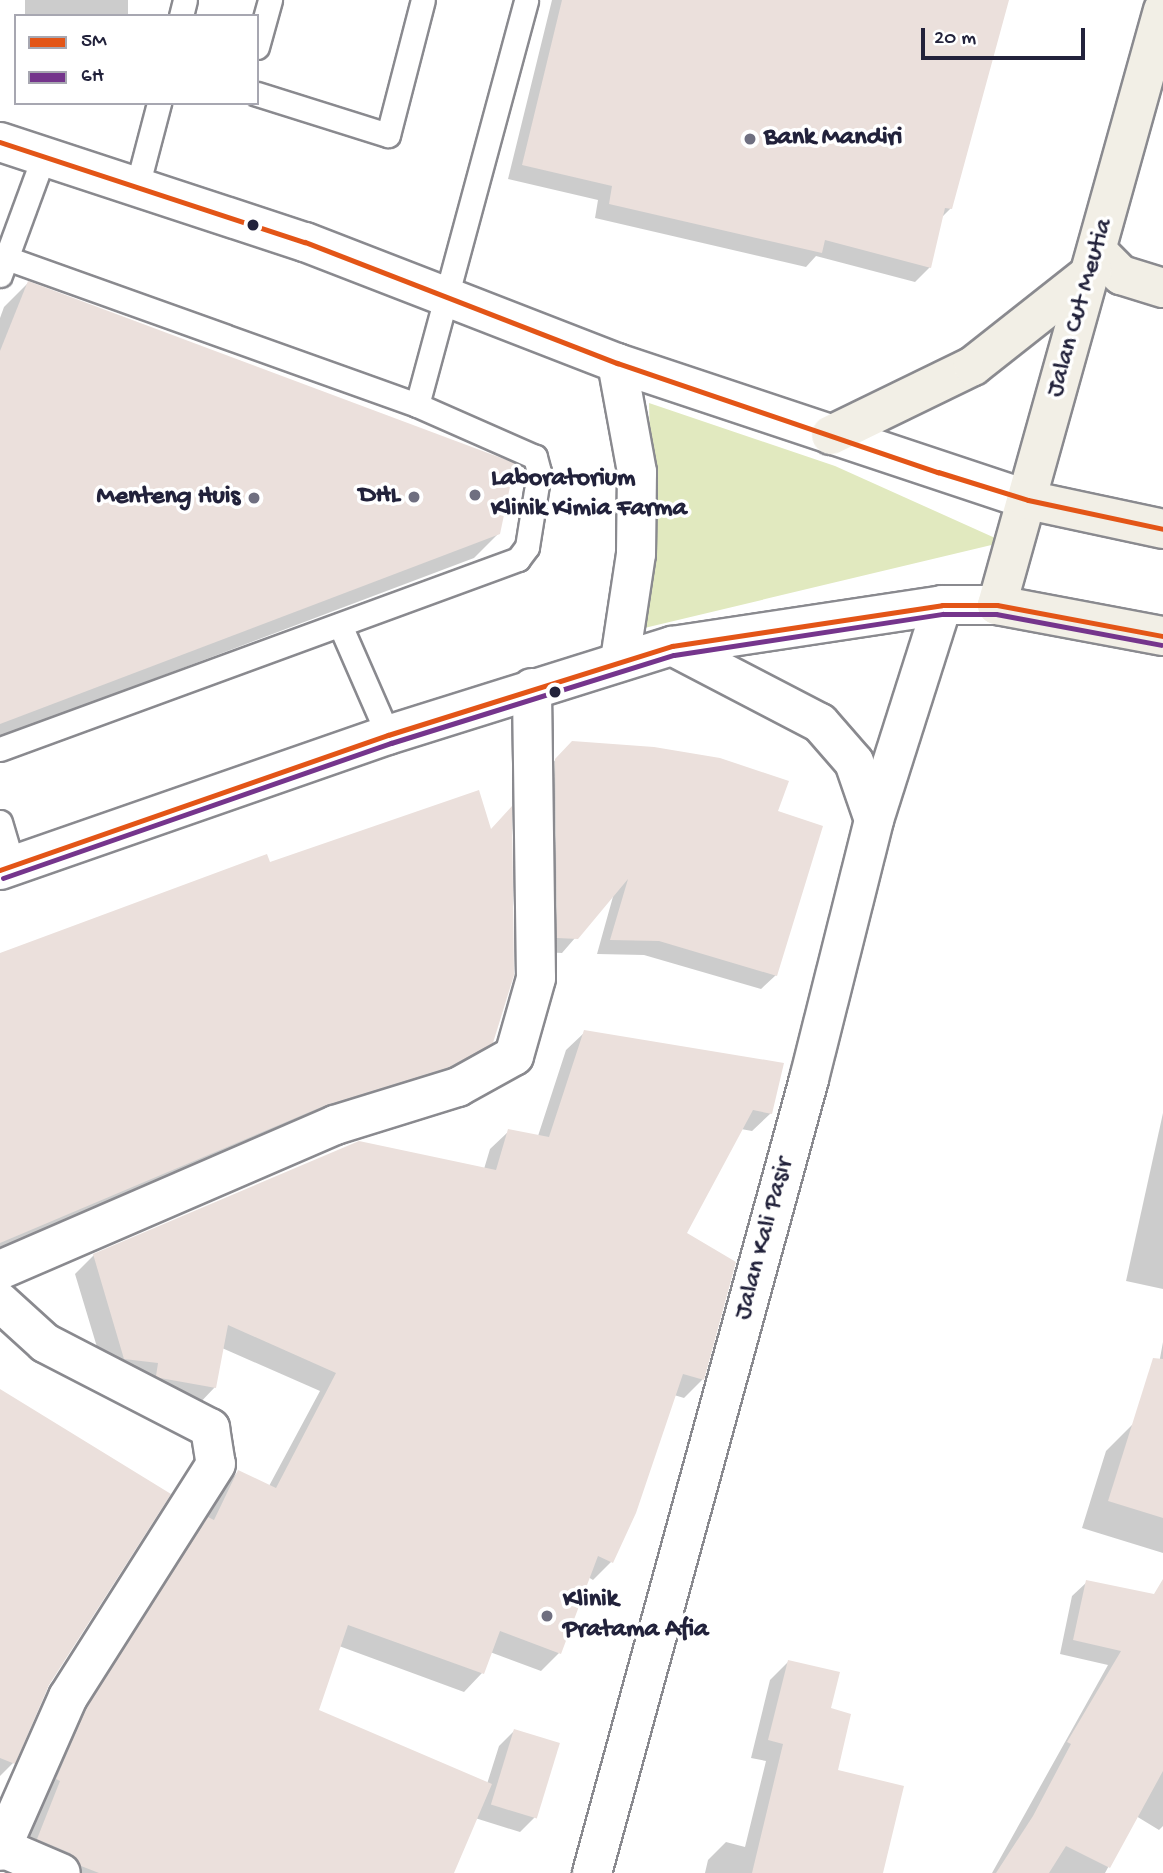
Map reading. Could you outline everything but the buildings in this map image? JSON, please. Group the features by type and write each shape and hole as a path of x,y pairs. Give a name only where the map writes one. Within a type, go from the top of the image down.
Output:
{"main road":[{"name":"Jalan Cut Meutia","path":"997,605 1095,262 1163,10"},
{"path":"831,435 973,366 1095,262 1121,275 1163,288"},
{"path":"1028,500 1163,529"},
{"path":"997,605 1163,636"}],"street":[{"path":"0,142 445,295 617,363 1028,500"},
{"path":"617,363 636,472 636,554 620,660"},
{"path":"7,868 388,735 620,660 672,646 942,606 997,605"},
{"name":"Jalan Kali Pasir","path":"592,1873 809,1079 874,820 942,606"},
{"path":"672,646 820,723 854,762 874,820"},
{"path":"0,1270 335,1125 458,1087 514,1056 536,978 532,688"},
{"path":"0,1302 45,1343 210,1428 216,1464 68,1697 0,1848 61,1873"}],"lane":[{"path":"259,40 270,0"},
{"path":"259,95 388,135 423,0"},
{"path":"417,405 526,0"},
{"path":"137,187 158,105"},
{"path":"0,749 518,559 527,547 539,471 535,457 417,405 3,267 43,158"},
{"path":"340,625 388,735"},
{"path":"0,822 7,868"}],"green space":[{"path":"649,403 835,466 1004,542 636,630 651,482"}],"transit line":[{"name":"5M","path":"0,142 305,242 617,363 938,472 1028,500 1163,529"},
{"name":"5M","path":"0,870 388,735 672,646 942,605 997,605 1163,636"},
{"name":"6H","path":"3,878 391,743 674,655 943,614 996,614 1161,645"}],"place":[{"name":"Bank Mandiri","path":"750,139"},
{"name":"Laboratorium Klinik Kimia Farma","path":"475,495"},
{"name":"DHL","path":"414,497"},
{"name":"Menteng Huis","path":"254,498"},
{"name":"Klinik Pratama Afia","path":"547,1616"}]}
